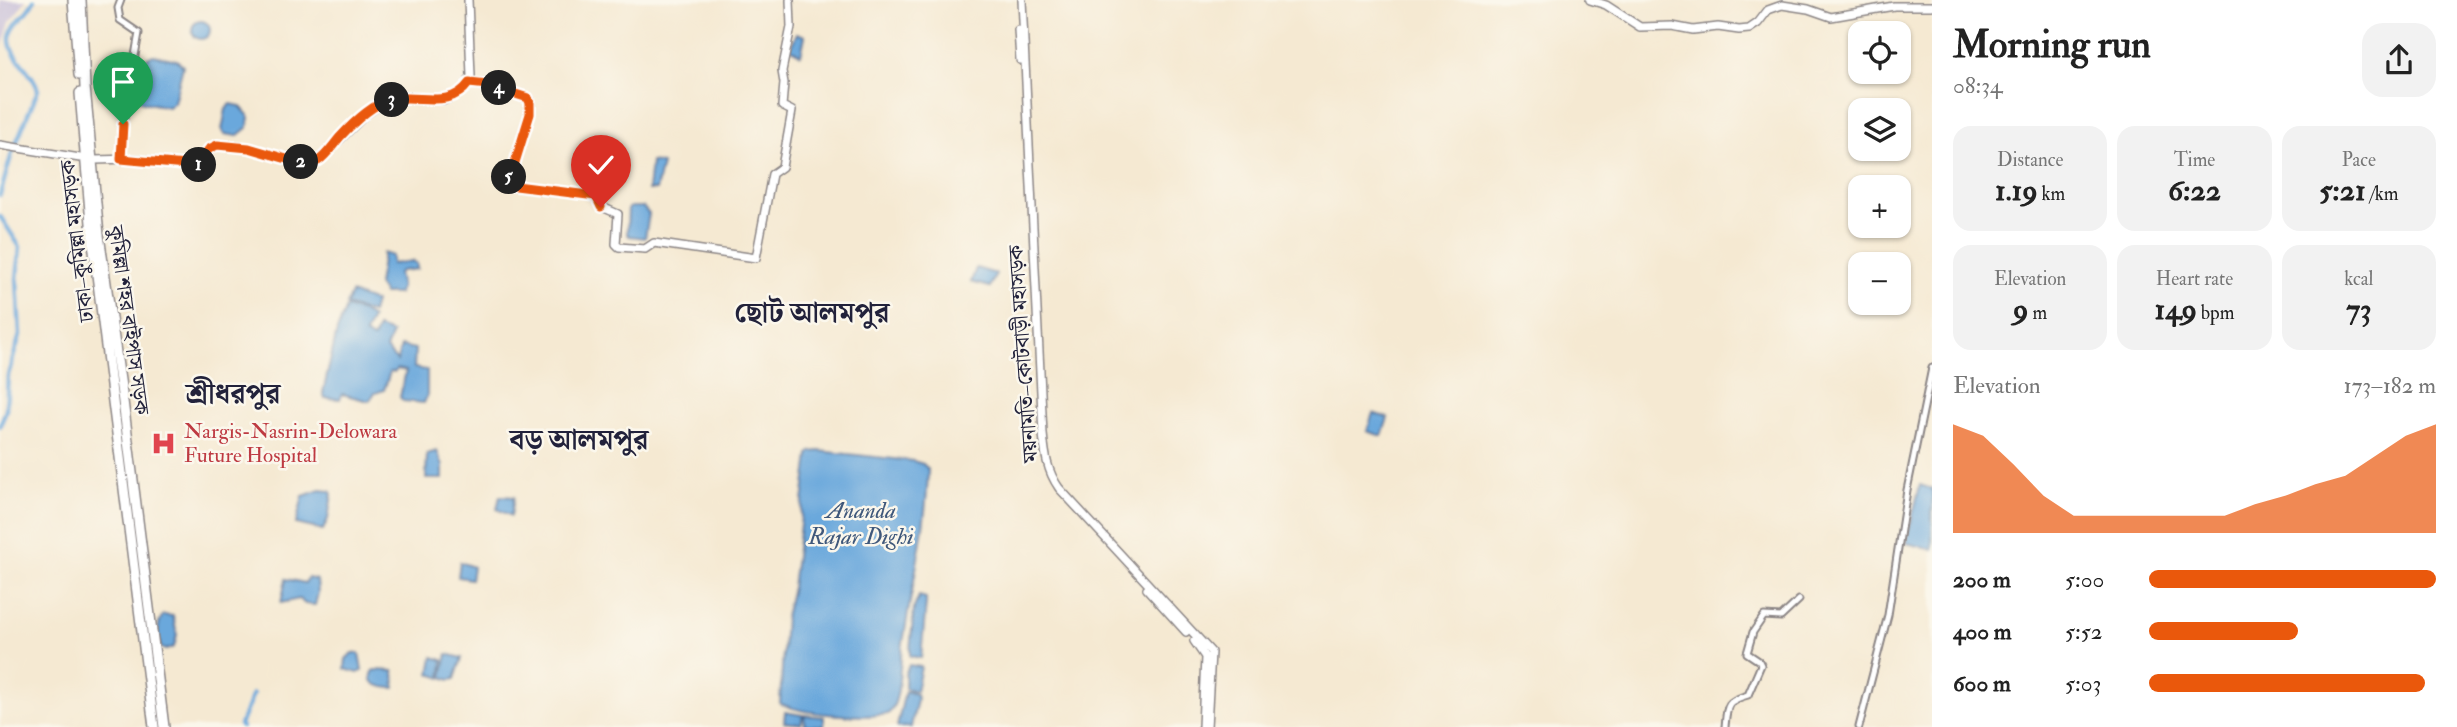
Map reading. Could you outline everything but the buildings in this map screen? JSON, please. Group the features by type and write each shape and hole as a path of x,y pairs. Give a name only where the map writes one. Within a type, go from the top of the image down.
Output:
{"highway":[{"path":"73,0 82,87"},
{"name":"কুমিল্লা শহর বাইপাস সড়ক","path":"81,0 82,87 97,244 123,401 164,727"},
{"path":"82,87 88,90 103,241 97,244 90,243 89,238 80,158 75,91 82,87"},
{"name":"ঢাকা–কুমিল্লা মহাসড়ক","path":"97,244 154,727"}],"main road":[{"path":"95,160 121,159 196,166 209,149 222,145 249,148 297,162 318,161 366,114 387,100 408,97 445,100 458,94 469,83 468,0"},
{"path":"469,83 508,90 530,100 530,114 509,186 596,196 602,207 618,214 616,244 620,247 646,249 653,243 756,258 772,174 782,167 792,111 782,106 783,62 791,27 790,0"},
{"name":"ময়নামতি–কোটবাড়ী মহাসড়ক","path":"1020,0 1043,434 1047,463 1059,488 1211,652 1204,727"},
{"path":"1590,0 1606,5 1640,27 1672,26 1693,30 1718,27 1749,29 1758,23 1768,10 1782,5 1808,9 1831,17 1902,5 1932,6"},
{"path":"4,146 80,158"}],"street":[{"path":"121,0 118,8 120,20 138,33 138,43 121,135 121,159"},
{"path":"1859,727 1888,615 1909,480 1932,368"},
{"path":"1725,727 1729,702 1748,695 1761,666 1759,661 1747,653 1758,622 1764,616 1781,617 1800,600"}],"shaded area":[{"path":"0,0 26,0 10,22 0,48"}],"water":[{"path":"197,21 205,21 210,30 208,37 197,39 192,34 192,26"},
{"path":"797,33 805,36 801,55 790,48"},
{"path":"153,55 177,60 183,66 174,102 168,107 143,102 133,95 137,64"},
{"path":"231,104 240,106 249,116 248,127 237,136 225,134 222,130 226,109"},
{"path":"651,162 662,164 656,190 648,190"},
{"path":"643,207 649,214 645,238 629,236 627,233 628,208"},
{"path":"383,253 392,256 392,264 412,261 417,264 417,269 398,273 401,287 398,294 384,294 378,285"},
{"path":"976,268 996,274 990,287 971,282"},
{"path":"351,293 375,302 372,313 346,305"},
{"path":"346,307 372,318 365,334 373,339 378,328 392,333 386,349 397,361 401,346 415,349 414,368 427,370 427,396 424,403 403,401 400,397 406,371 397,369 390,372 384,390 375,393 369,401 342,394 340,399 325,398 323,393 337,331"},
{"path":"1373,413 1388,418 1382,436 1367,431"},
{"path":"437,451 443,466 443,479 426,479 427,454"},
{"name":"Ananda Rajar Dighi","path":"819,451 913,461 928,469 924,516 904,634 898,688 895,703 888,714 832,714 802,710 780,703 785,617 792,587 809,455"},
{"path":"1920,485 1932,489 1932,549 1906,543"},
{"path":"320,490 330,491 332,494 328,519 323,530 296,524 303,496"},
{"path":"500,496 514,497 511,516 497,509"},
{"path":"460,562 473,567 471,579 458,577"},
{"path":"308,578 317,580 315,605 305,604 299,599 281,603 286,579 305,583"},
{"path":"919,596 926,598 921,658 910,656 914,608"},
{"path":"163,615 173,616 177,635 174,647 165,650 161,648 158,635"},
{"path":"352,653 359,653 362,671 358,673 345,669 346,659"},
{"path":"447,654 462,658 455,679 442,677"},
{"path":"433,657 443,660 441,678 430,674"},
{"path":"909,665 921,667 916,691 905,688 905,674"},
{"path":"374,670 394,671 395,688 377,685 372,679"},
{"path":"905,691 916,694 917,700 911,727 897,727"},
{"path":"785,712 803,715 801,724 784,722"},
{"path":"804,715 824,717 824,726 805,725"}],"waterway":[{"path":"0,195 12,153 38,90 10,44 11,32 34,0"},
{"path":"0,216 20,247 17,279 20,335 8,375 6,410 0,426"},
{"path":"242,727 240,725 253,694"}],"place":[{"name":"Nargis-Nasrin-Delowara Future Hospital","path":"164,443"}],"district":[{"name":"ছোট আলমপুর","path":"812,312"},
{"name":"শ্রীধরপুর","path":"233,393"},
{"name":"বড় আলমপুর","path":"579,439"}],"route":[{"path":"123,124 121,159 196,166 209,149 217,145 235,145 297,162 318,161 341,136 387,100 408,97 445,100 458,94 469,83 488,85 530,100 530,114 508,185 584,193 596,196 601,207"}]}
